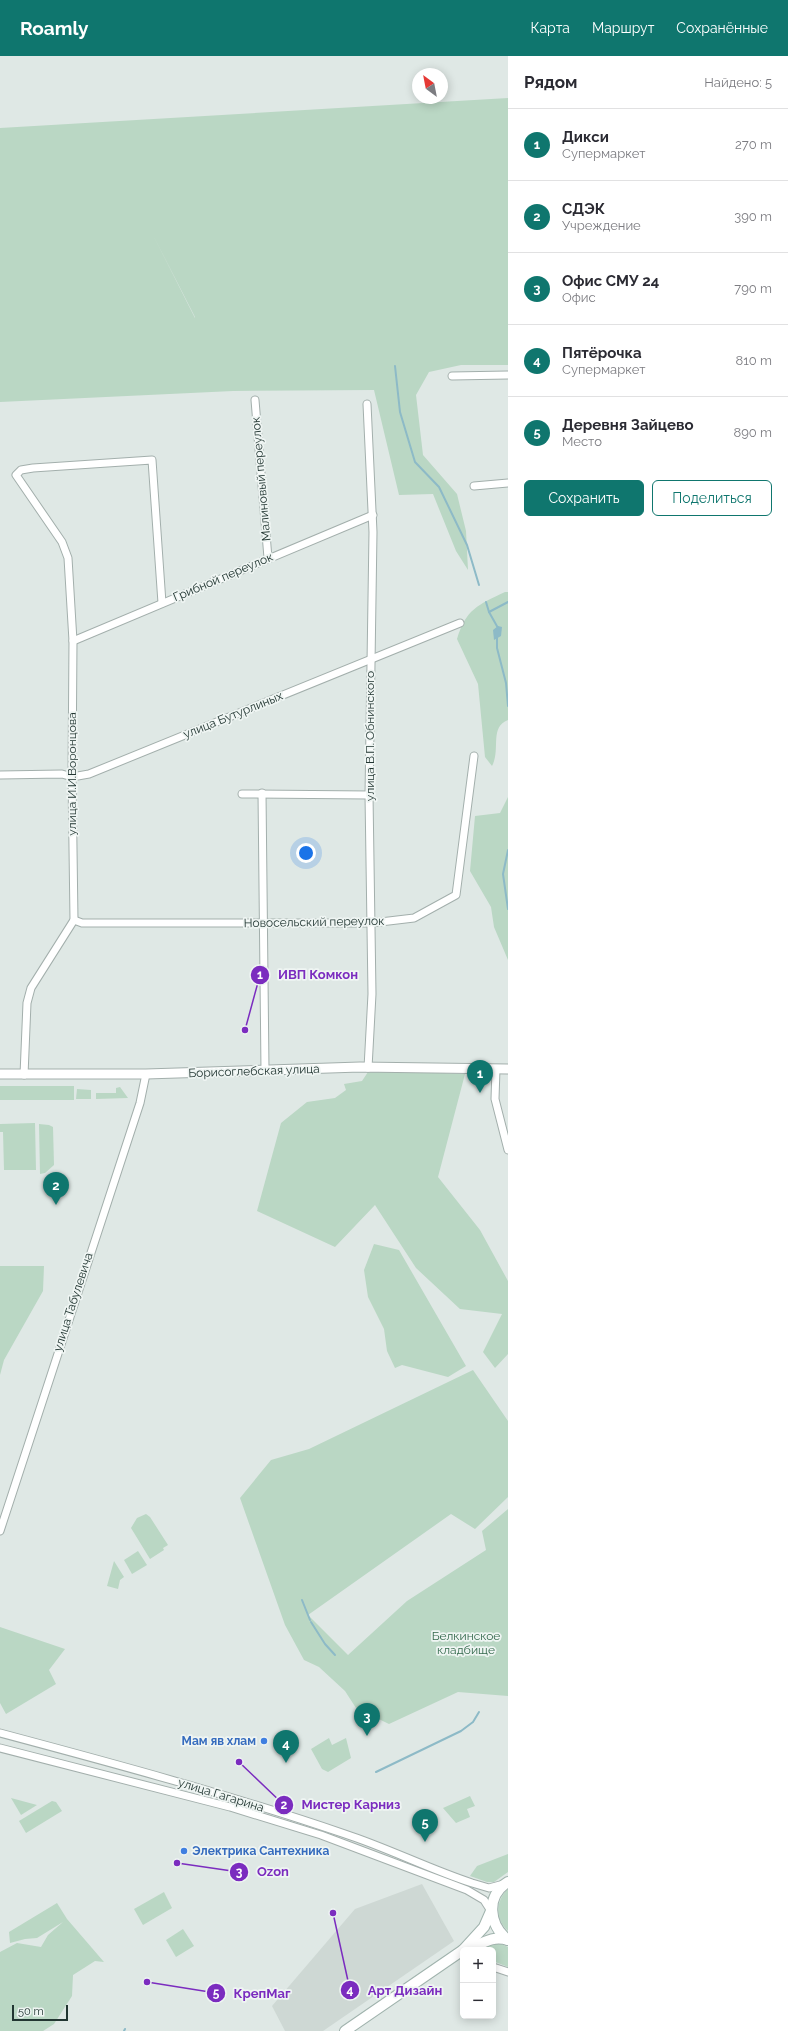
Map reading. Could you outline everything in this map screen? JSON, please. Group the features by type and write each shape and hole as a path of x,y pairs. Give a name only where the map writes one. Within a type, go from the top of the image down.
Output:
{"main road":[{"path":"467,1947 484,1927 491,1911 495,1896 507,1883"},
{"path":"491,1911 496,1928 508,1940"},
{"path":"473,1947 491,1938 499,1937 508,1940"},
{"path":"345,2031 460,1954"}],"street":[{"path":"452,376 508,375"},
{"name":"Малиновый переулок","path":"255,400 268,558"},
{"name":"улица В.П. Обнинского","path":"367,404 373,515 369,794 372,994 368,1068"},
{"name":"улица И.И.Воронцова","path":"74,920 72,777 73,641 68,558 62,542 16,475 21,470 33,468 152,460 162,602"},
{"path":"474,486 508,483"},
{"name":"Грибной переулок","path":"73,641 162,602 373,515"},
{"name":"улица Бутурлиных","path":"0,775 62,774 72,777 89,774 460,623"},
{"name":"Новосельский переулок","path":"74,920 82,923 372,923 414,918 456,895 474,756"},
{"path":"262,793 265,1070"},
{"path":"242,794 369,794"},
{"path":"24,1075 27,1003 31,988 74,920"},
{"name":"Борисоглебская улица","path":"0,1074 146,1074 368,1068 508,1069"},
{"path":"496,1069 495,1099 508,1150"},
{"name":"улица Табулевича","path":"0,1531 140,1103 146,1074"},
{"name":"улица Гагарина","path":"0,1732 158,1776 346,1834 472,1883 489,1888 507,1883"},
{"name":"улица Гагарина","path":"0,1748 186,1794 321,1835 467,1890 484,1900 491,1911"},
{"path":"496,1967 508,1972"}],"shaded area":[{"path":"422,1884 454,1941 323,2031 285,2031 272,2006 355,1909"}],"green space":[{"path":"508,98 508,365 461,365 429,372 416,395 423,455 457,494 466,531 468,570 456,551 433,494 399,495 374,390 233,391 0,402 0,128 412,104 448,104 448,102","holes":["153,235 195,317 195,318"]},
{"path":"505,592 508,592 508,720 502,723 497,733 496,753 492,766 485,757 478,684 457,639 464,621 474,609"},
{"path":"508,797 508,960 494,927 491,907 470,871 475,816 500,813"},
{"path":"396,1071 465,1074 438,1177 480,1230 508,1281 508,1354 495,1368 483,1352 502,1314 460,1309 416,1268 375,1205 335,1247 257,1211 281,1123 307,1102 335,1098 346,1090 344,1084 362,1081 368,1072"},
{"path":"0,1086 74,1086 74,1100 0,1100"},
{"path":"120,1087 128,1098 96,1099 96,1093 116,1093 116,1088"},
{"path":"77,1089 91,1090 91,1099 76,1099"},
{"path":"35,1123 36,1170 4,1170 3,1132 0,1132 0,1124"},
{"path":"39,1124 53,1127 54,1165 45,1173 40,1174"},
{"path":"374,1244 399,1250 466,1366 448,1377 402,1365 395,1368 387,1351 384,1329 368,1297 364,1270"},
{"path":"0,1266 44,1266 43,1291 4,1360 0,1375"},
{"name":"Белкинское кладбище","path":"473,1370 508,1421 508,1497 475,1529 451,1514 308,1615 348,1655 407,1601 486,1550 482,1531 508,1509 508,1696 458,1692 389,1724 356,1708 345,1691 319,1667 304,1660 285,1625 240,1498 271,1460 309,1449"},
{"path":"146,1514 150,1517 168,1545 163,1548 164,1550 150,1559 131,1528 137,1518"},
{"path":"138,1551 147,1565 132,1574 124,1560"},
{"path":"114,1561 124,1577 120,1580 118,1589 107,1586"},
{"path":"0,1627 65,1649 49,1670 56,1684 6,1714 0,1703"},
{"path":"329,1738 332,1745 346,1738 351,1758 328,1772 322,1769 311,1749"},
{"path":"470,1796 475,1806 467,1809 470,1817 456,1823 443,1808"},
{"path":"11,1798 37,1805 21,1815"},
{"path":"52,1801 56,1802 62,1811 26,1833 19,1821"},
{"path":"508,1854 508,1872 494,1882 487,1882 470,1876 477,1866"},
{"path":"508,1889 508,1931 501,1921 498,1910 501,1899"},
{"path":"164,1892 172,1908 143,1925 134,1909"},
{"path":"57,1903 67,1919 104,1962 95,1961 73,1975 72,1996 54,2024 43,2031 0,2031 0,1952 17,1943 41,1947 48,1935 63,1922 37,1938 25,1939 10,1943 9,1932"},
{"path":"183,1929 194,1946 176,1957 166,1940"},
{"path":"497,1942 508,1947 508,1967 496,1962 496,1947 486,1947 488,1944"}],"water":[{"path":"498,626 502,627 501,636 494,640 493,630"}],"waterway":[{"path":"395,366 400,412 415,462 439,487 467,545 479,585"},
{"path":"486,602 489,612 498,628"},
{"path":"489,612 508,602"},
{"path":"497,638 497,648 506,683 508,706"},
{"path":"508,850 503,874 508,909"},
{"path":"302,1600 310,1620"},
{"path":"311,1622 325,1644 335,1655"},
{"path":"376,1772 461,1731 473,1722 479,1712"}],"place":[{"name":"ИВП Комкон","path":"245,1030"},
{"name":"Дикси","path":"480,1093"},
{"name":"СДЭК","path":"56,1205"},
{"name":"Офис СМУ 24","path":"367,1736"},
{"name":"Мам яв хлам","path":"264,1741"},
{"name":"Мистер Карниз","path":"239,1762"},
{"name":"Пятёрочка","path":"286,1763"},
{"name":"Деревня Зайцево","path":"425,1842"},
{"name":"Электрика Сантехника","path":"184,1851"},
{"name":"Ozon","path":"177,1863"},
{"name":"Арт Дизайн","path":"333,1913"},
{"name":"КрепМаг","path":"147,1982"}]}
